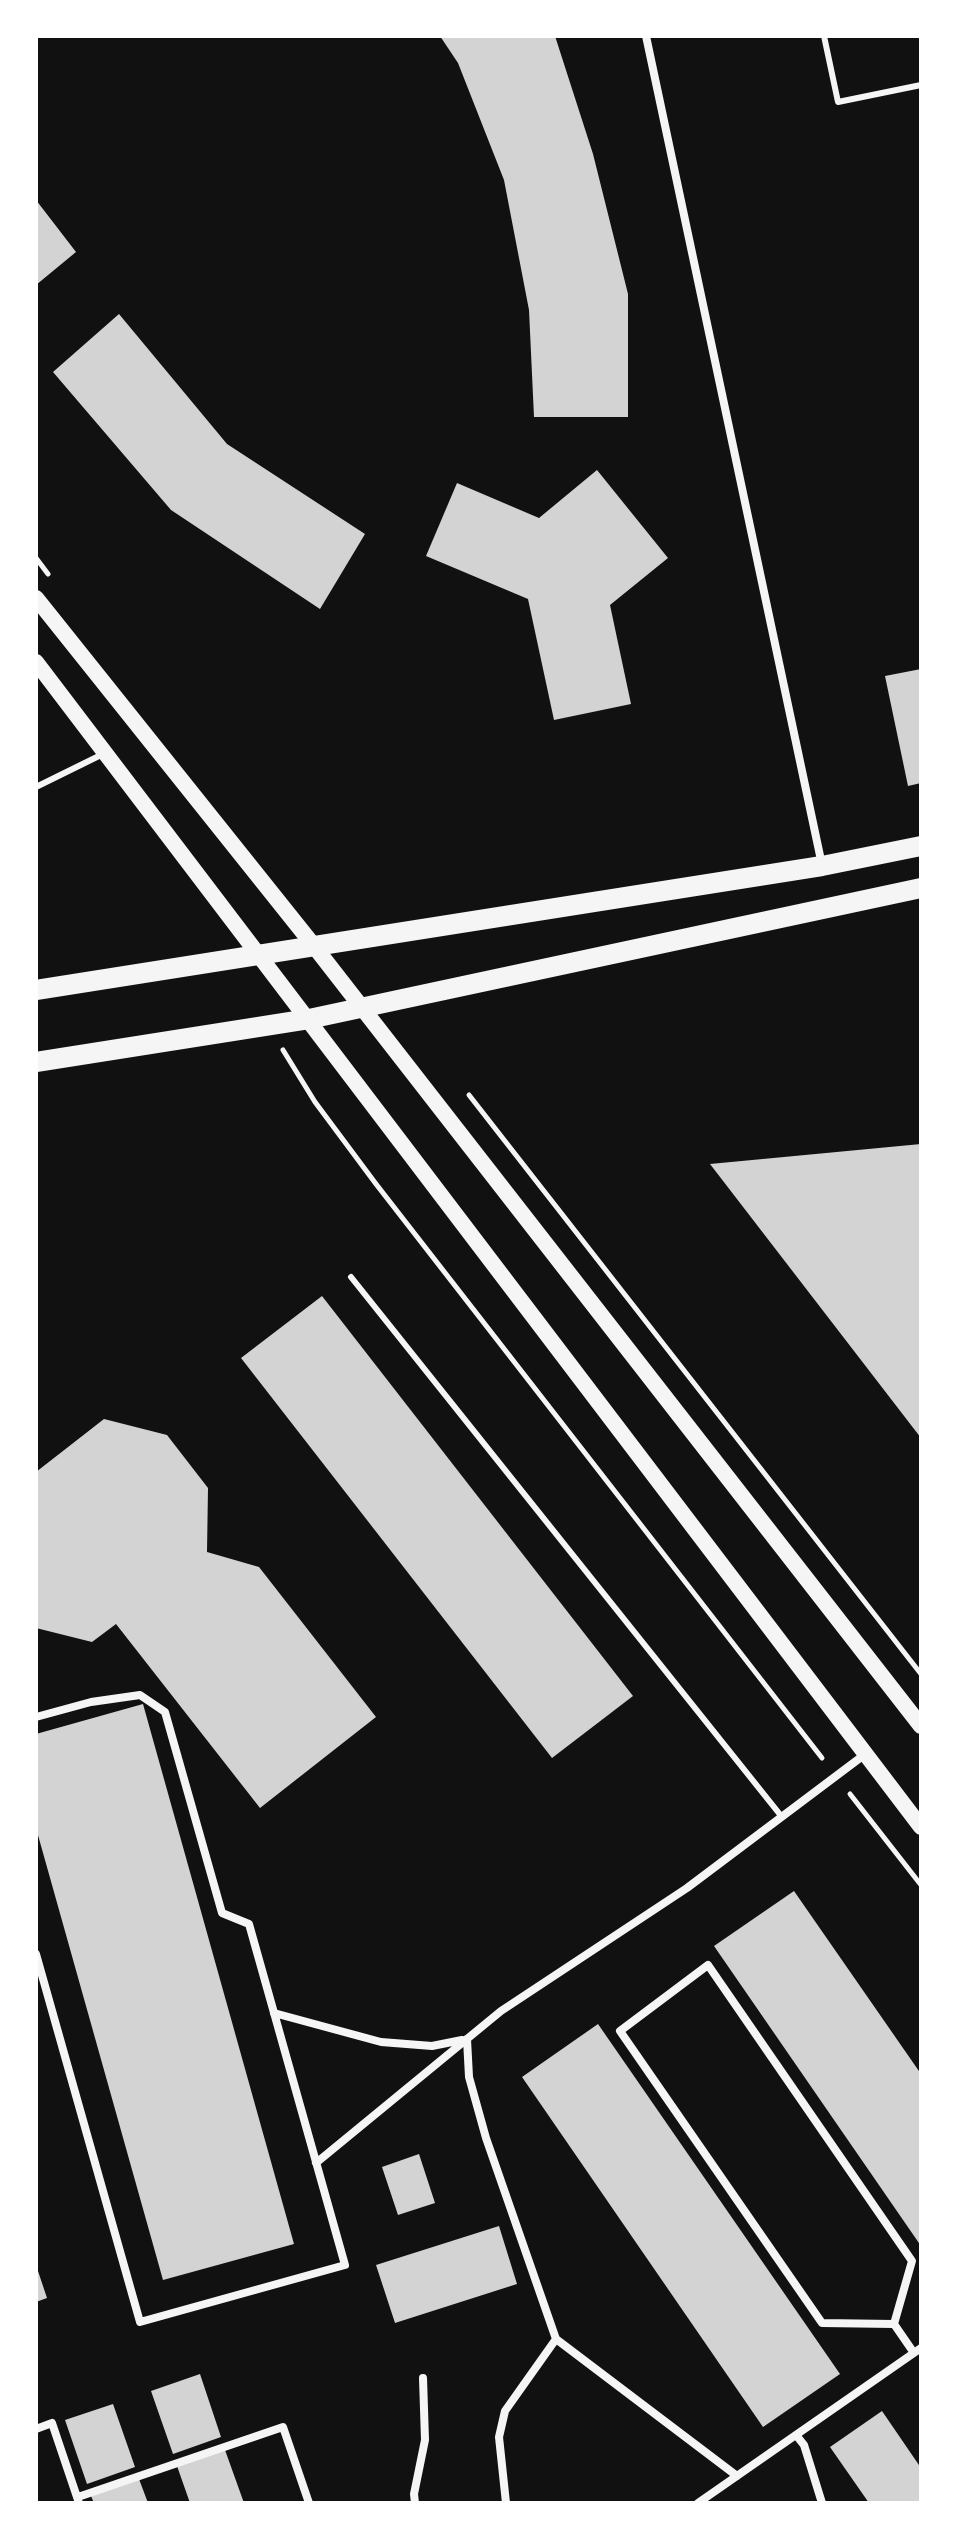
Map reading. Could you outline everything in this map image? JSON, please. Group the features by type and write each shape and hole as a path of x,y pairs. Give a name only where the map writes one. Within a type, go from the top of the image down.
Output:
{"main road":[{"path":"36,598 314,946 921,1726"},
{"path":"36,662 921,1827"},
{"path":"36,990 822,866 921,846"},
{"path":"36,1062 309,1019 921,888"}],"street":[{"path":"646,36 822,866"},
{"path":"36,1717 91,1702 140,1695 165,1712 222,1913 249,1924 345,2265 140,2322 36,1954"},
{"path":"316,2163 501,2011 687,1888 864,1755"},
{"path":"698,2503 918,2350 894,2324 822,2323 620,2031 708,1965 912,2261 894,2324"},
{"path":"274,2013 381,2042 432,2046 467,2039"},
{"path":"467,2039 469,2077 482,2123 556,2339 737,2476"},
{"path":"506,2503 499,2437 505,2411 556,2339"},
{"path":"415,2503 425,2440 423,2378"},
{"path":"36,2429 52,2423 78,2501 283,2427 309,2503"},
{"path":"796,2435 804,2445 822,2503"}],"lane":[{"path":"824,36 838,102 921,85"},
{"path":"36,787 106,752"},
{"path":"351,1277 782,1817"}],"path":[{"path":"269,1025 315,1102 367,1173 921,1885"}],"building":[{"path":"440,36 555,36 593,154 628,294 628,417 534,417 529,310 504,180 458,63"},
{"path":"36,200 76,252 36,285"},
{"path":"119,314 227,444 365,534 320,609 171,510 53,372"},
{"path":"597,470 668,558 610,605 631,704 554,720 528,599 426,556 457,483 539,518"},
{"path":"921,669 921,783 908,786 885,676"},
{"path":"921,1144 921,1438 710,1164"},
{"path":"322,1296 633,1696 552,1758 241,1358"},
{"path":"104,1419 167,1435 208,1488 207,1552 259,1567 376,1717 260,1808 116,1624 92,1642 36,1628 36,1472"},
{"path":"143,1704 294,2244 163,2280 36,1828 36,1734"},
{"path":"794,1891 921,2074 921,2246 714,1946"},
{"path":"598,2024 840,2374 763,2427 522,2077"},
{"path":"419,2154 435,2203 398,2215 382,2167"},
{"path":"499,2226 517,2284 395,2323 376,2265"},
{"path":"36,2265 47,2298 36,2302"},
{"path":"200,2374 221,2437 173,2454 151,2391"},
{"path":"113,2404 135,2467 87,2484 65,2420"},
{"path":"882,2411 921,2468 921,2503 869,2503 830,2447"},
{"path":"225,2450 244,2503 190,2503 177,2466"},
{"path":"139,2479 148,2503 94,2503 91,2496"}]}
